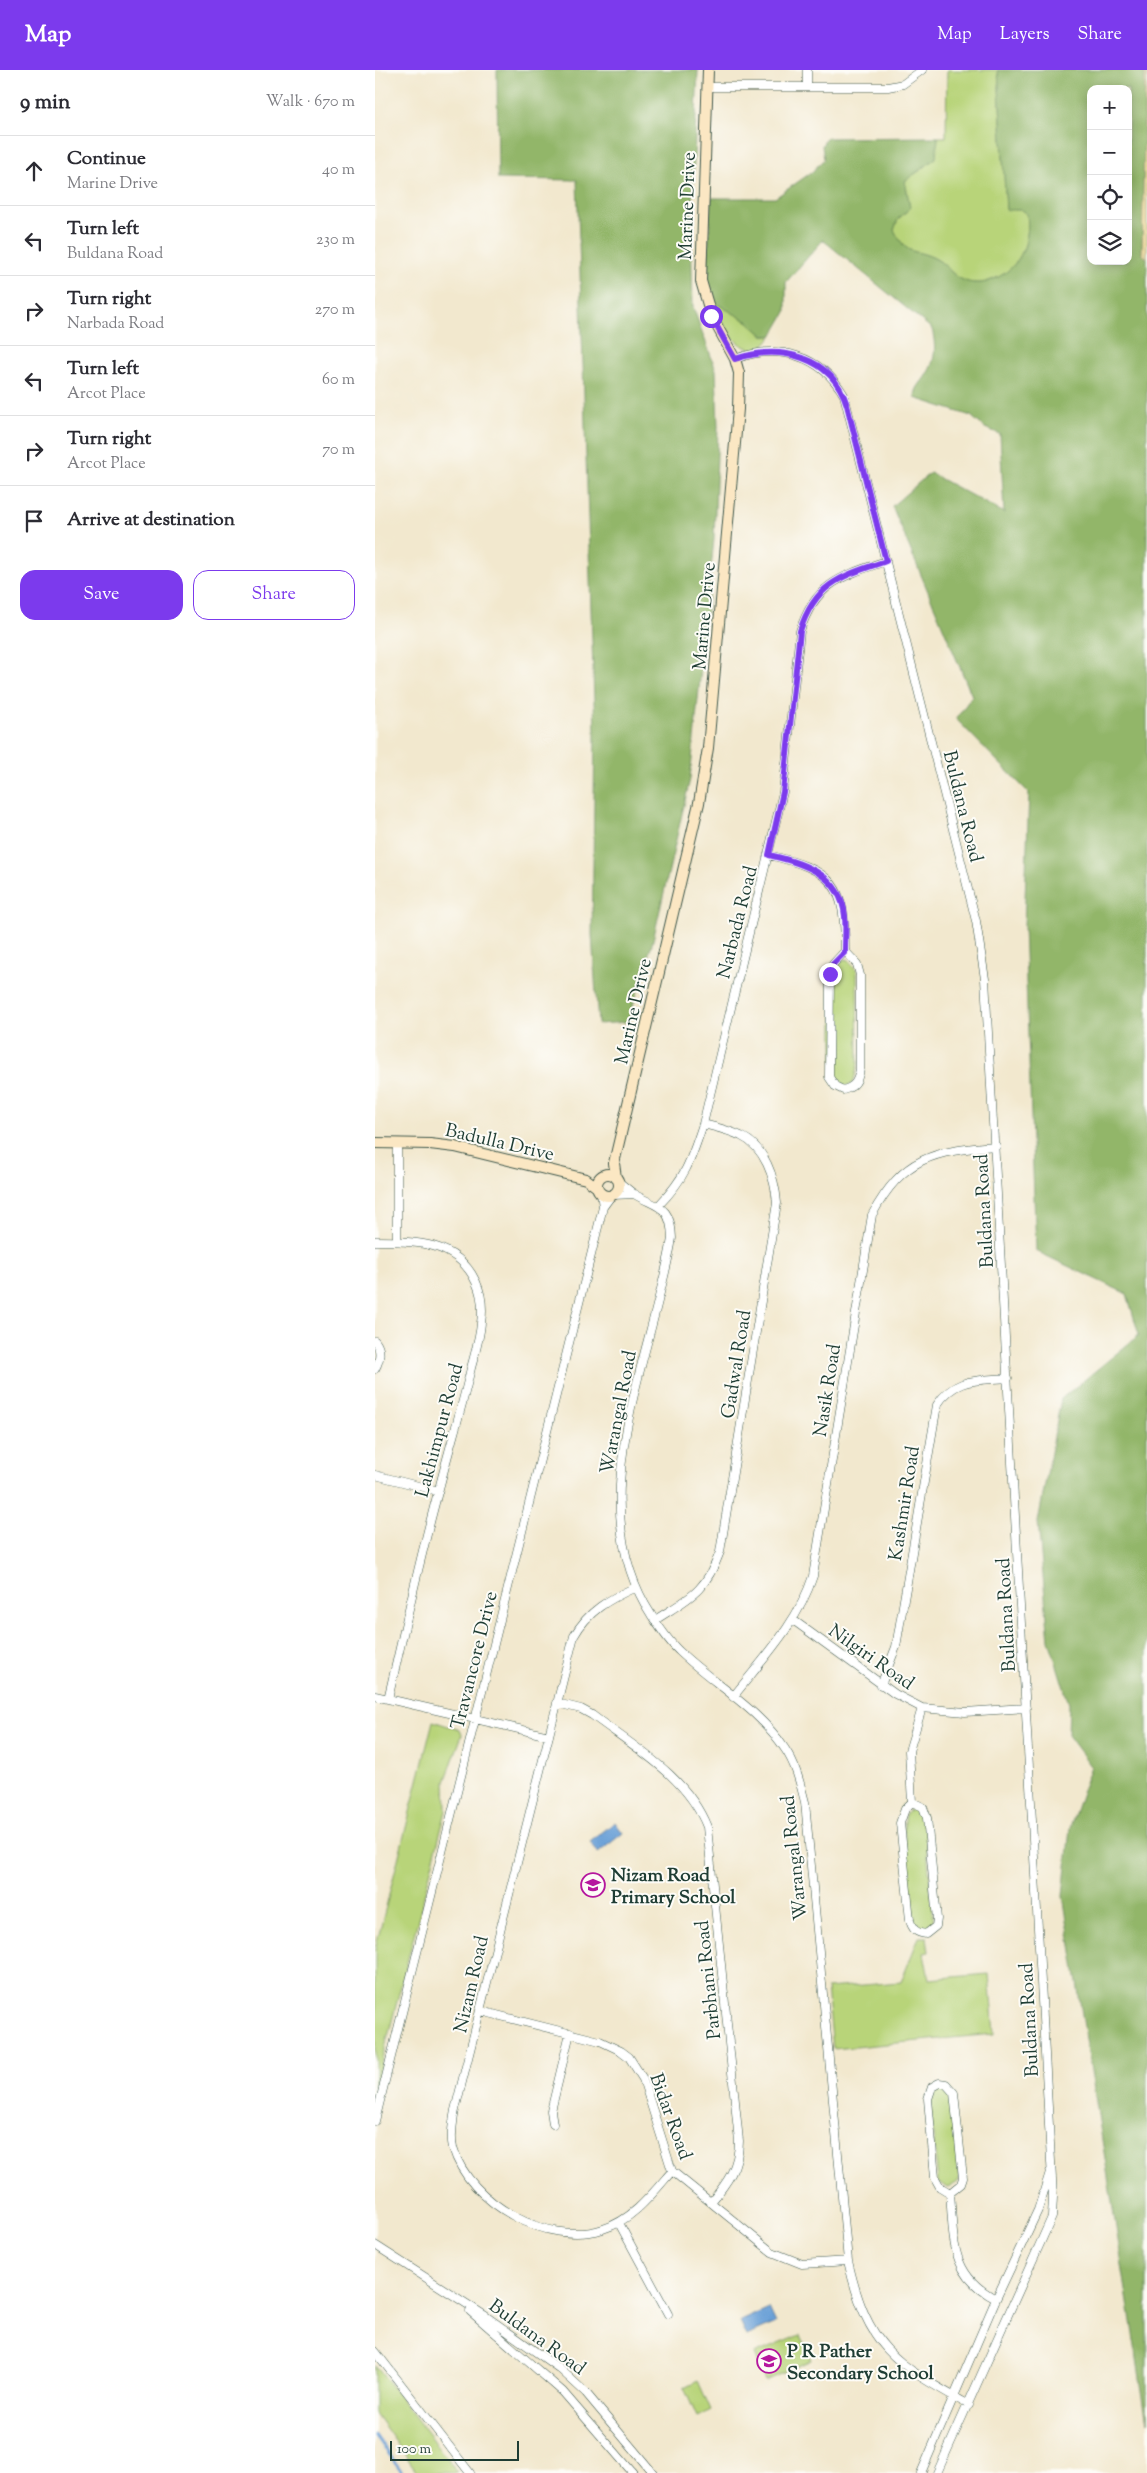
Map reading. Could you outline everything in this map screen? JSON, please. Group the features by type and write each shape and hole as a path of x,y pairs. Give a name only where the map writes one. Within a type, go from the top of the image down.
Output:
{"street":[{"name":"Marine Drive","path":"617,1180 614,1163 699,803 707,755 739,409 739,380 735,359 711,316 701,281 708,70"},
{"path":"807,70 807,87"},
{"path":"708,87 888,87 903,84 922,70"},
{"name":"Buldana Road","path":"735,359 777,353 805,358 817,363 839,385 847,405 975,921 985,979 1053,2197 1052,2217 937,2473"},
{"name":"Narbada Road","path":"659,1205 681,1180 689,1167 703,1124 783,792 800,631 805,614 815,597 827,585 845,575 886,561"},
{"path":"769,855 813,868 830,882 842,902 845,916 845,952 857,964 861,975 860,1069 857,1081 851,1088 843,1090 835,1086 829,1076 830,974 833,964 845,952"},
{"name":"Gadwal Road","path":"655,1620 702,1588 713,1572 720,1552 777,1203 771,1173 757,1149 742,1136 703,1124"},
{"name":"Badulla Drive","path":"375,1143 455,1146 587,1179 606,1193"},
{"path":"397,1143 397,1241"},
{"name":"Nasik Road","path":"733,1698 793,1620 809,1590 872,1215 892,1182 921,1160 944,1151 995,1146"},
{"name":"Marine Drive","path":"606,1193 604,1176 614,1163"},
{"path":"604,1176 617,1180 635,1194 659,1205"},
{"name":"Badulla Drive","path":"587,1179 604,1176"},
{"path":"606,1193 619,1187 617,1180"},
{"path":"606,1193 635,1194"},
{"name":"Travancore Drive","path":"375,2121 606,1193"},
{"name":"Warangal Road","path":"659,1205 668,1217 672,1227 670,1251 629,1418 620,1476 622,1538 636,1588 655,1620 679,1651 764,1722 786,1749 794,1764 805,1802 847,2261 858,2302 875,2337 890,2355 905,2367 969,2405"},
{"name":"Lakhimpur Road","path":"375,1241 437,1245 449,1251 459,1258 469,1270 477,1283 481,1297 481,1326 438,1491 388,1699"},
{"path":"375,1341 379,1348 379,1360 375,1369"},
{"name":"Kashmir Road","path":"881,1684 896,1647 937,1405 943,1396 960,1384 1008,1378"},
{"path":"375,1475 438,1491"},
{"name":"Nizam Road","path":"636,1588 604,1603 582,1622 573,1636 508,1892 452,2129 452,2146 465,2176 492,2202 533,2225 559,2233 582,2235 619,2222 647,2200 672,2171"},
{"name":"Nilgiri Road","path":"793,1620 881,1684 923,1708 965,1712 1026,1708"},
{"path":"375,1696 549,1736"},
{"name":"Parbhani Road","path":"557,1703 581,1709 592,1715 670,1775 695,1800 707,1827 739,2142 737,2164 725,2186 711,2202"},
{"path":"912,1802 923,1807 927,1818 937,1919 936,1926 926,1934 918,1933 912,1928 901,1823 905,1809 912,1802 909,1751 923,1708"},
{"name":"Bidar Road","path":"481,2011 613,2045 633,2062 643,2079 672,2171 772,2252 803,2264 847,2261"},
{"path":"553,2124 551,2110 570,2033"},
{"path":"939,2083 946,2084 954,2093 963,2178 961,2184 950,2193 939,2187 935,2178 928,2099 932,2087 939,2083"},
{"name":"Buldana Road","path":"921,2473 996,2299 1038,2210 1051,2168"},
{"path":"950,2193 955,2242 962,2270 985,2293 996,2299"},
{"path":"619,2222 668,2314"},
{"name":"Buldana Road","path":"375,2244 525,2344 574,2380 653,2473"},
{"name":"Buldana Road","path":"457,2300 563,2392 633,2473"},
{"path":"375,2351 470,2473"}],"green space":[{"path":"497,70 698,70 691,228 693,307 716,370 718,427 714,539 690,779 653,940 628,1022 598,1024 592,935 595,733 577,180 498,179"},
{"path":"947,70 998,70 1006,209 1021,210 1027,214 1027,236 1021,255 1008,271 983,283 972,283 959,278 936,259 908,249 894,230 898,219 910,208 905,181 925,167 931,159 938,137 946,137"},
{"path":"998,70 1145,70 1142,254 1147,258 1147,2422 1063,1895 1070,1828 1091,1766 1068,1735 1069,1704 1049,1640 1038,1522 1061,1399 1139,1335 1127,1294 1036,1251 1024,926 1029,793 956,719 972,696 892,506 930,473 1004,513 1000,434 985,428 971,416 915,398 917,388 930,369 934,358 935,347 932,329 823,240 786,282 786,312 772,336 763,335 747,321 710,300 707,274 711,198 775,198 812,172 824,159 822,146 826,138 938,137 936,158 905,181 910,208 898,219 894,230 908,249 936,259 956,276 966,281 983,283 989,281 1008,271 1015,263 1025,246 1027,236 1027,214 1021,210 1006,210"},
{"path":"710,300 747,321 763,335 772,336 760,349 750,349 742,345 729,333"},
{"path":"847,959 857,970 858,1064 853,1084 841,1087 833,1078 833,970 839,961"},
{"path":"433,1721 460,1730 462,1735 445,1782 446,1811 375,2087 375,1950"},
{"path":"914,1807 924,1814 934,1925 922,1932 914,1925 904,1829 906,1813"},
{"path":"919,1937 927,1937 929,1952 924,1953 929,1979 989,1974 994,2034 833,2049 827,1988 901,1982"},
{"path":"939,2087 950,2091 960,2177 958,2182 948,2188 938,2181 930,2106 933,2090"},
{"path":"800,2335 811,2360 765,2381 754,2354"},
{"path":"375,2365 458,2473 418,2473 375,2413"},
{"path":"698,2381 711,2410 697,2417 684,2388"}],"sand":[{"path":"1145,70 1147,70 1147,258 1142,254"}],"water":[{"path":"615,1822 623,1833 598,1853 590,1842"},
{"path":"769,2308 776,2323 747,2336 740,2321"}],"waterway":[{"path":"375,2435 403,2473"}],"place":[{"name":"Nizam Road Primary School","path":"593,1885"},
{"name":"P R Pather Secondary School","path":"769,2361"}],"route":[{"path":"711,316 735,359 767,353 787,354 805,358 817,363 839,385 847,405 886,561 845,575 827,585 815,597 805,614 800,631 783,792 769,855 813,868 823,874 838,892 845,916 845,952 833,964 830,974"}]}
